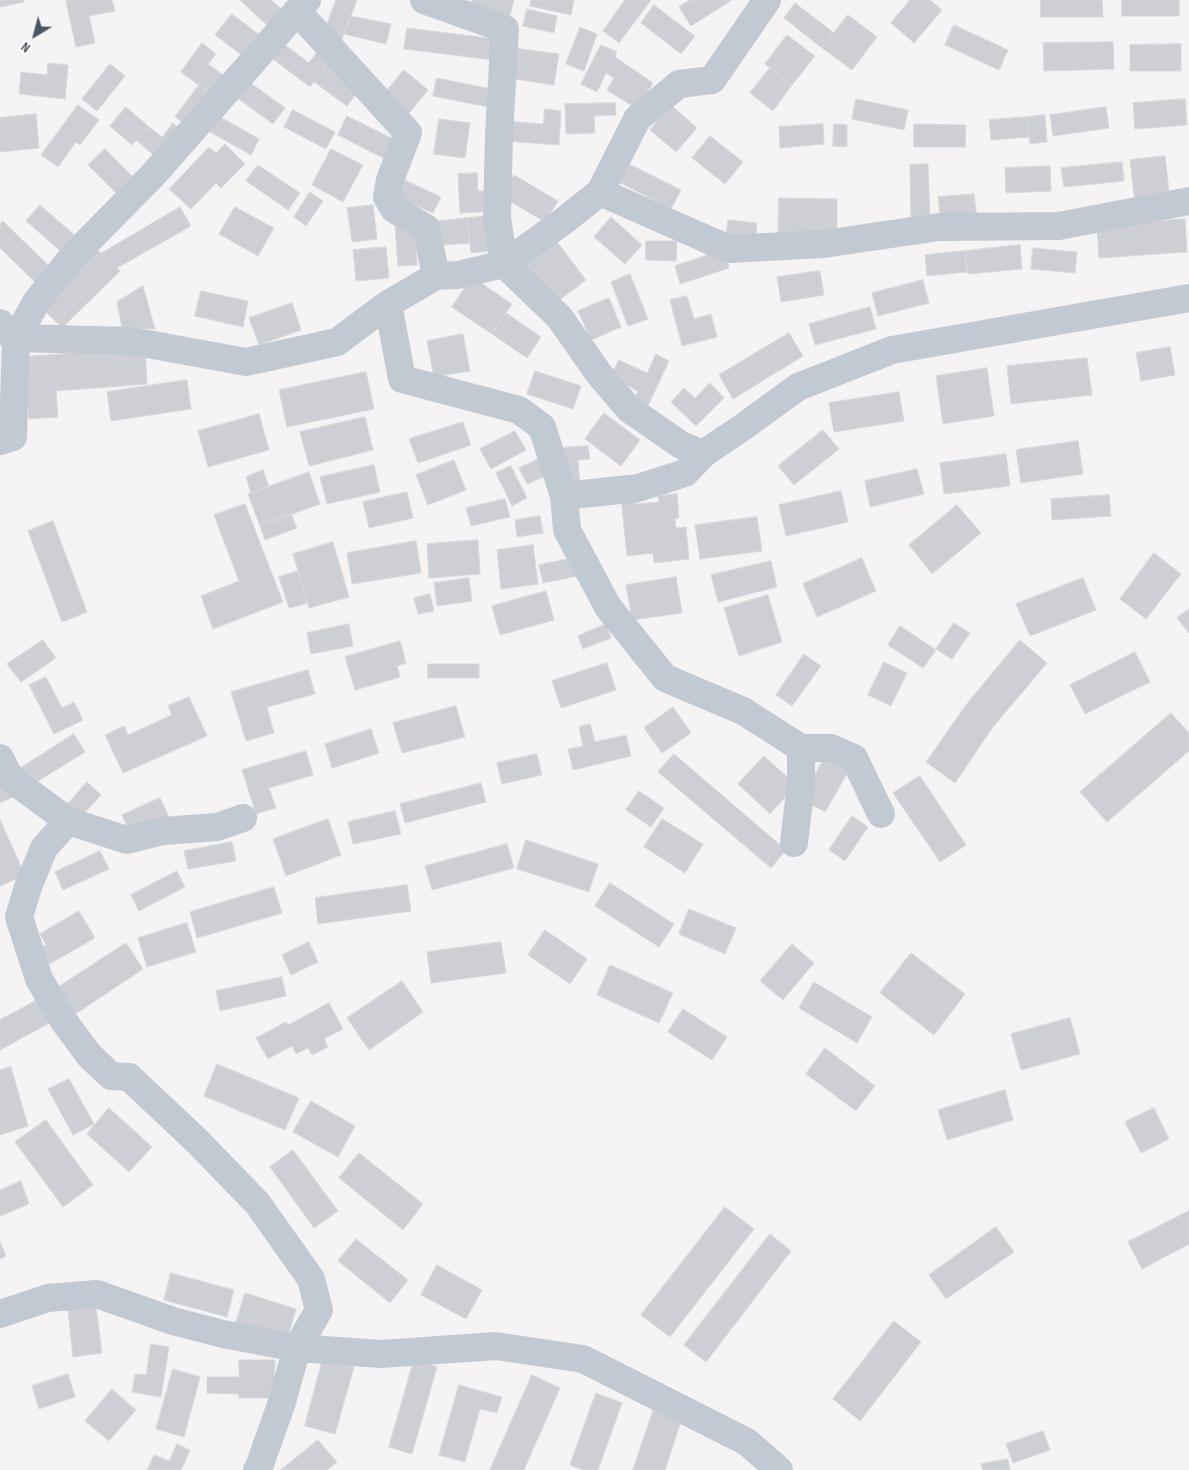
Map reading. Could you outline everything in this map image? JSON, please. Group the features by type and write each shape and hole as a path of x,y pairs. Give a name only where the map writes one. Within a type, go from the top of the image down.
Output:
{"street":[{"path":"424,0 505,29 498,218 504,264 560,318 598,374 629,409 681,446 703,454"},
{"path":"8,330 131,341 246,362 337,342 388,304 436,276 458,275 504,264 565,220 600,192 637,119 679,84 712,80 767,0"},
{"path":"0,441 14,436 8,330 37,301 72,256 152,176 302,6 408,133 390,180 387,197 394,209 426,228 436,276"},
{"path":"600,192 729,249 824,244 938,227 1058,226 1189,200"},
{"path":"564,496 638,488 686,473 703,454 798,387 892,350 1189,298"},
{"path":"388,304 402,379 519,410 542,427 564,496 567,530 608,607 665,678 743,711 801,748 831,748 854,758 881,814"},
{"path":"794,843 801,783 801,748"},
{"path":"0,758 10,778 68,821 127,840 163,831 217,827 243,818"},
{"path":"68,821 44,848 28,887 19,917 39,979 63,1020 89,1055 110,1076 128,1077 198,1142 258,1204 311,1279 319,1310 297,1348 282,1402 256,1470"},
{"path":"0,1314 48,1298 97,1294 173,1321 223,1334 297,1348 381,1354 496,1346 583,1359 748,1442 779,1470"}],"building":[{"path":"0,0 24,0 24,2 0,7"},
{"path":"112,0 115,11 89,16 95,43 76,47 66,1"},
{"path":"240,0 271,0 289,16 275,32"},
{"path":"336,0 357,0 340,44 322,38"},
{"path":"472,0 514,0 508,23 468,12"},
{"path":"531,0 574,0 571,15 530,6"},
{"path":"625,0 651,0 619,43 603,31"},
{"path":"690,0 732,0 691,26 679,7"},
{"path":"910,0 930,0 942,10 914,43 891,23"},
{"path":"1041,0 1102,0 1103,17 1041,17"},
{"path":"1122,0 1179,0 1179,16 1122,16"},
{"path":"795,3 834,33 822,48 784,18"},
{"path":"654,5 695,36 681,54 641,23"},
{"path":"527,9 557,16 554,33 523,26"},
{"path":"232,14 266,40 250,61 215,35"},
{"path":"848,15 877,37 852,70 822,48"},
{"path":"351,16 391,24 386,44 344,34"},
{"path":"954,25 1008,50 999,70 945,45"},
{"path":"580,27 597,34 584,71 566,64"},
{"path":"407,28 495,39 493,60 404,49"},
{"path":"787,35 815,56 792,85 765,64"},
{"path":"280,41 309,63 321,47 334,57 310,87 269,56"},
{"path":"1113,42 1114,69 1044,71 1043,43"},
{"path":"202,43 216,54 208,64 230,80 216,98 181,72"},
{"path":"1181,44 1181,71 1130,71 1130,45"},
{"path":"601,45 617,52 615,57 653,83 637,109 607,90 614,78 606,73 597,92 581,84"},
{"path":"514,48 559,54 554,85 510,78"},
{"path":"48,63 68,65 65,99 19,94 21,72 47,75"},
{"path":"110,64 125,76 97,111 82,99"},
{"path":"328,64 360,89 347,106 314,82"},
{"path":"770,68 792,85 773,111 750,93"},
{"path":"404,70 428,90 405,118 380,99"},
{"path":"244,78 285,108 273,124 232,94"},
{"path":"437,78 496,90 493,108 433,96"},
{"path":"199,85 214,96 190,128 175,117"},
{"path":"856,99 908,110 904,130 852,119"},
{"path":"1185,99 1187,125 1135,129 1133,103"},
{"path":"615,103 616,115 594,116 595,133 566,134 565,104"},
{"path":"78,105 99,120 80,145 76,142 58,167 41,155"},
{"path":"671,105 697,128 676,152 650,130"},
{"path":"126,107 148,126 132,145 110,126"},
{"path":"1106,107 1109,128 1053,136 1050,115"},
{"path":"545,109 561,111 559,145 505,141 506,121 543,124"},
{"path":"293,110 335,132 326,149 284,127"},
{"path":"36,114 39,148 0,152 0,118"},
{"path":"1045,115 1047,142 1030,144 1027,117"},
{"path":"219,116 259,139 251,155 210,132"},
{"path":"347,116 401,143 391,162 338,135"},
{"path":"1027,117 1029,137 991,140 989,120"},
{"path":"439,119 470,123 465,158 434,154"},
{"path":"173,123 186,134 162,162 136,140 148,126 162,137"},
{"path":"823,124 824,144 780,148 779,127"},
{"path":"834,124 847,125 847,147 833,146"},
{"path":"914,124 966,125 965,147 914,147"},
{"path":"710,136 743,162 725,184 692,158"},
{"path":"225,144 245,164 221,188 216,183 191,209 169,189 209,147 216,153"},
{"path":"105,149 137,181 120,197 88,165"},
{"path":"331,149 363,165 343,202 312,185"},
{"path":"1165,156 1170,199 1135,203 1130,160"},
{"path":"625,162 681,190 671,209 615,180"},
{"path":"1122,162 1124,181 1064,187 1061,168"},
{"path":"928,164 930,218 911,218 910,165"},
{"path":"258,165 300,193 288,210 246,181"},
{"path":"1050,166 1051,191 1006,193 1005,168"},
{"path":"477,173 478,191 494,191 495,211 460,213 458,174"},
{"path":"514,175 558,201 545,222 501,196"},
{"path":"402,179 441,197 433,213 395,196"},
{"path":"310,192 323,201 306,226 294,217"},
{"path":"974,194 977,218 941,222 938,197"},
{"path":"779,198 837,199 837,238 778,237"},
{"path":"40,205 78,238 64,254 26,221"},
{"path":"373,205 377,239 352,242 347,208"},
{"path":"180,207 191,226 117,268 120,271 62,328 39,305 96,248 101,253"},
{"path":"235,207 274,228 258,256 219,234"},
{"path":"487,216 490,251 471,253 467,218"},
{"path":"611,217 642,245 625,264 594,237"},
{"path":"467,218 470,243 433,246 431,222"},
{"path":"1185,219 1187,252 1099,258 1097,226"},
{"path":"728,220 757,223 755,245 726,242"},
{"path":"3,221 52,269 37,284 0,248 0,224"},
{"path":"414,224 417,265 398,266 395,226"},
{"path":"555,239 586,280 554,304 523,262"},
{"path":"646,241 677,241 676,261 646,260"},
{"path":"1020,245 1022,269 968,274 965,251"},
{"path":"386,247 389,278 356,281 353,250"},
{"path":"1033,248 1077,252 1075,273 1031,269"},
{"path":"724,250 729,268 680,284 675,266"},
{"path":"965,251 967,272 927,276 925,255"},
{"path":"820,271 824,295 781,302 777,277"},
{"path":"630,274 648,319 628,326 611,282"},
{"path":"472,277 512,304 492,334 452,307"},
{"path":"923,280 929,303 878,316 872,293"},
{"path":"143,286 155,329 122,328 117,302"},
{"path":"201,291 248,301 243,327 195,316"},
{"path":"687,296 694,319 711,314 717,337 682,346 670,300"},
{"path":"609,298 621,327 591,340 578,311"},
{"path":"292,303 301,330 259,345 249,318"},
{"path":"870,307 876,329 815,345 809,324"},
{"path":"506,313 541,337 527,358 492,334"},
{"path":"789,333 803,356 733,399 719,375"},
{"path":"463,334 470,371 434,377 427,341"},
{"path":"1170,347 1175,375 1141,381 1136,353"},
{"path":"145,348 147,384 56,391 58,417 29,419 24,357"},
{"path":"656,354 669,361 646,410 632,404 638,391 610,377 619,360 647,373"},
{"path":"1087,358 1092,395 1011,404 1007,366"},
{"path":"987,368 994,416 943,424 936,376"},
{"path":"535,371 581,386 573,409 527,394"},
{"path":"366,372 374,409 287,427 279,390"},
{"path":"187,380 191,409 111,421 107,392"},
{"path":"710,383 724,398 696,426 671,402 684,388 695,398"},
{"path":"899,392 904,421 834,432 829,403"},
{"path":"604,413 640,440 621,466 585,439"},
{"path":"259,414 269,450 208,467 198,431"},
{"path":"365,417 373,450 309,466 300,432"},
{"path":"463,422 471,445 418,463 409,439"},
{"path":"823,430 839,449 794,485 778,466"},
{"path":"515,431 526,450 491,469 480,449"},
{"path":"1078,441 1083,474 1021,483 1016,450"},
{"path":"588,446 590,459 578,460 580,485 562,486 556,448"},
{"path":"1006,454 1010,486 944,494 940,463"},
{"path":"547,455 555,472 527,484 519,468"},
{"path":"454,460 466,490 428,505 416,475"},
{"path":"374,465 380,492 327,504 320,477"},
{"path":"511,466 527,498 512,506 496,473"},
{"path":"917,469 924,494 870,507 865,481"},
{"path":"263,470 269,487 251,493 246,477"},
{"path":"309,472 320,504 260,526 248,494"},
{"path":"841,491 848,522 786,536 779,505"},
{"path":"407,492 413,518 369,528 363,502"},
{"path":"677,494 679,518 675,519 676,528 686,527 689,559 654,563 653,553 627,556 621,498 634,497 635,504 659,502 658,496"},
{"path":"1109,495 1111,516 1052,520 1051,499"},
{"path":"505,499 510,517 471,526 466,508"},
{"path":"245,504 283,602 213,629 201,596 239,581 214,515"},
{"path":"957,505 981,533 932,574 909,545"},
{"path":"291,514 297,528 265,540 260,526"},
{"path":"540,516 543,533 517,537 515,520"},
{"path":"757,517 762,551 700,559 695,525"},
{"path":"53,521 87,612 62,622 28,531"},
{"path":"478,540 480,574 429,578 427,544"},
{"path":"416,541 421,573 352,584 347,553"},
{"path":"333,542 349,597 309,608 293,554"},
{"path":"533,545 538,584 501,589 497,550"},
{"path":"1154,553 1181,574 1146,619 1120,599"},
{"path":"574,558 578,576 543,583 539,565"},
{"path":"862,558 876,591 817,617 803,584"},
{"path":"771,561 777,587 718,602 711,575"},
{"path":"298,571 308,603 289,608 279,577"},
{"path":"676,577 682,613 632,620 626,585"},
{"path":"469,578 472,601 437,606 434,583"},
{"path":"1083,578 1096,610 1030,636 1016,604"},
{"path":"546,591 554,620 500,635 492,606"},
{"path":"430,594 434,611 418,614 414,598"},
{"path":"768,595 782,642 739,656 724,608"},
{"path":"1189,609 1189,633 1177,618"},
{"path":"954,623 970,633 952,659 936,649"},
{"path":"349,624 353,646 311,654 307,633"},
{"path":"606,624 611,638 583,649 578,636"},
{"path":"900,626 936,650 923,668 888,645"},
{"path":"43,640 56,658 21,682 7,664"},
{"path":"1020,640 1047,663 993,727 955,783 926,762 966,705"},
{"path":"400,641 406,663 397,666 400,677 355,690 345,657"},
{"path":"1135,652 1150,682 1085,714 1070,685"},
{"path":"804,654 821,666 792,706 776,695"},
{"path":"884,662 907,673 891,706 868,695"},
{"path":"607,663 616,690 561,708 552,681"},
{"path":"428,664 479,664 479,678 428,678"},
{"path":"308,670 315,694 267,707 274,733 246,741 231,692"},
{"path":"46,677 62,708 74,702 83,720 54,734 29,685"},
{"path":"189,697 207,736 123,773 105,735 124,726 128,735 172,715 168,706"},
{"path":"456,706 465,737 402,753 393,723"},
{"path":"673,707 691,733 662,753 644,728"},
{"path":"1171,713 1189,733 1189,751 1107,822 1080,792"},
{"path":"590,724 595,742 626,735 631,756 573,770 568,749 583,746 579,727"},
{"path":"371,729 379,753 332,768 325,744"},
{"path":"74,734 85,752 30,786 19,769"},
{"path":"306,751 313,775 269,788 276,808 256,814 242,770"},
{"path":"828,752 852,765 825,812 801,799"},
{"path":"537,754 542,775 502,784 497,763"},
{"path":"674,754 786,850 771,868 658,772"},
{"path":"764,756 796,785 770,814 738,784"},
{"path":"920,776 966,845 940,862 893,793"},
{"path":"0,781 13,797 0,803"},
{"path":"87,782 101,795 80,818 66,806"},
{"path":"481,783 486,802 405,823 400,804"},
{"path":"639,791 664,808 651,827 626,810"},
{"path":"160,798 169,817 131,835 122,815"},
{"path":"395,811 401,834 353,844 348,822"},
{"path":"852,816 868,827 845,861 829,850"},
{"path":"328,819 341,855 286,876 273,839"},
{"path":"662,819 703,844 685,873 644,847"},
{"path":"0,820 25,875 0,886"},
{"path":"526,840 598,864 589,892 517,869"},
{"path":"232,842 236,861 188,869 184,851"},
{"path":"507,844 514,868 432,890 425,866"},
{"path":"100,851 109,869 63,890 55,872"},
{"path":"177,871 185,887 139,911 131,895"},
{"path":"610,883 674,924 659,947 595,906"},
{"path":"407,885 411,911 318,924 315,898"},
{"path":"274,887 282,913 197,938 190,912"},
{"path":"689,909 736,928 725,954 679,934"},
{"path":"79,911 95,938 44,967 35,951 46,945 40,934"},
{"path":"187,923 196,952 147,967 138,938"},
{"path":"545,930 587,959 570,984 528,955"},
{"path":"309,942 318,962 291,975 282,955"},
{"path":"501,942 506,973 431,983 427,952"},
{"path":"126,943 143,969 71,1017 54,990"},
{"path":"792,944 814,963 783,1000 760,981"},
{"path":"911,953 965,994 934,1035 880,993"},
{"path":"610,965 673,993 659,1023 597,995"},
{"path":"282,977 286,996 220,1011 216,991"},
{"path":"402,981 423,1012 369,1050 347,1018"},
{"path":"814,982 872,1017 857,1043 799,1008"},
{"path":"41,998 53,1021 0,1050 0,1020"},
{"path":"329,1003 343,1029 324,1039 328,1047 312,1055 308,1048 296,1054 292,1046 268,1059 256,1038 286,1022 288,1025"},
{"path":"683,1009 727,1037 712,1060 668,1032"},
{"path":"1070,1018 1080,1054 1021,1070 1011,1034"},
{"path":"825,1048 875,1086 856,1111 806,1074"},
{"path":"217,1064 299,1098 285,1130 204,1096"},
{"path":"11,1067 28,1126 0,1135 0,1070"},
{"path":"69,1079 94,1124 73,1135 48,1089"},
{"path":"1005,1090 1013,1120 947,1140 938,1110"},
{"path":"311,1101 355,1126 338,1157 293,1132"},
{"path":"109,1108 152,1147 129,1172 87,1134"},
{"path":"1154,1108 1169,1139 1141,1153 1125,1122"},
{"path":"46,1120 93,1185 63,1207 15,1142"},
{"path":"293,1150 338,1211 314,1228 270,1167"},
{"path":"359,1153 423,1204 403,1230 339,1178"},
{"path":"21,1181 29,1204 0,1216 0,1190"},
{"path":"725,1207 754,1229 670,1337 641,1315"},
{"path":"1189,1211 1189,1244 1142,1269 1128,1242"},
{"path":"996,1227 1014,1252 946,1299 929,1275"},
{"path":"770,1234 791,1251 706,1362 684,1345"},
{"path":"356,1239 408,1280 390,1303 338,1261"},
{"path":"0,1242 6,1256 0,1259"},
{"path":"437,1265 482,1290 466,1319 421,1295"},
{"path":"171,1273 234,1290 227,1317 164,1300"},
{"path":"245,1293 296,1309 287,1339 236,1323"},
{"path":"95,1299 102,1353 73,1357 67,1302"},
{"path":"894,1321 921,1342 860,1421 833,1399"},
{"path":"151,1344 169,1347 161,1397 132,1392 135,1374 146,1375"},
{"path":"323,1358 354,1367 335,1434 305,1426"},
{"path":"239,1360 275,1360 274,1398 239,1398 239,1394 207,1393 207,1377 239,1377"},
{"path":"414,1360 437,1367 412,1454 389,1447"},
{"path":"173,1369 200,1377 184,1437 156,1429"},
{"path":"68,1374 75,1397 39,1409 32,1386"},
{"path":"532,1375 560,1388 524,1470 490,1470"},
{"path":"459,1385 502,1397 497,1413 480,1409 465,1462 439,1455"},
{"path":"112,1389 136,1410 109,1441 85,1421"},
{"path":"596,1393 622,1403 598,1470 583,1470 570,1465"},
{"path":"654,1408 682,1418 665,1470 633,1470"},
{"path":"1043,1431 1050,1450 1013,1463 1006,1444"},
{"path":"318,1440 337,1462 327,1470 281,1470"},
{"path":"177,1444 190,1450 181,1470 147,1470 154,1455 169,1461"},
{"path":"1008,1459 1010,1470 983,1470 981,1464"}]}
